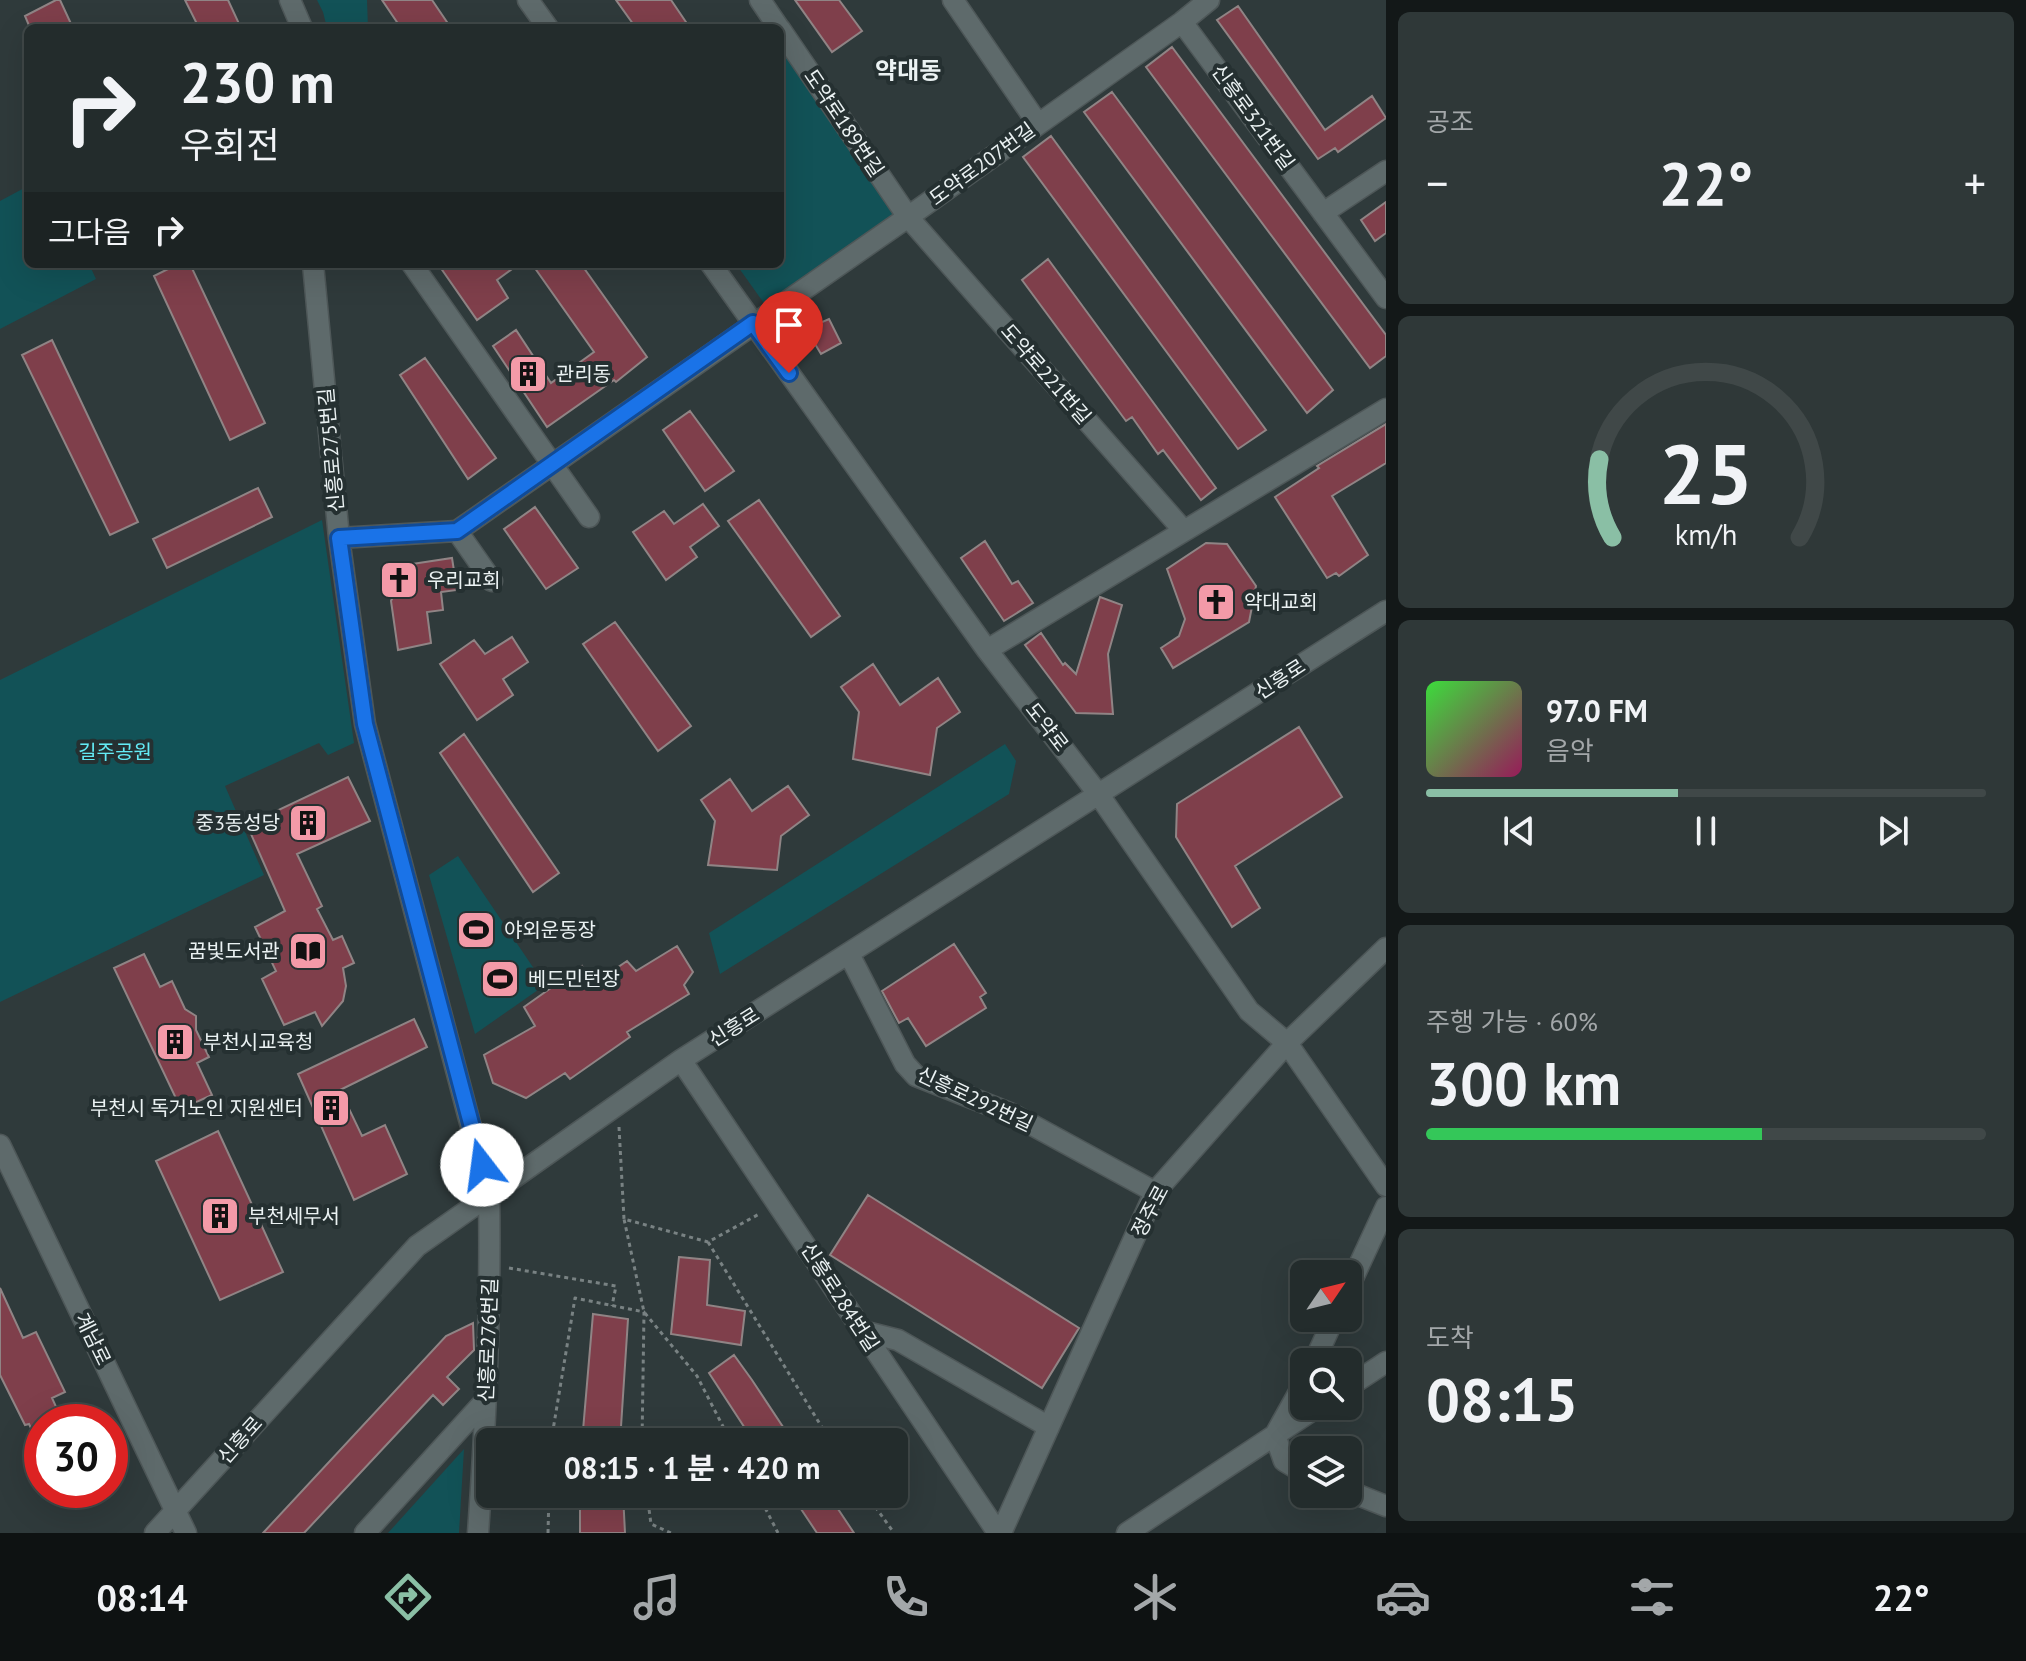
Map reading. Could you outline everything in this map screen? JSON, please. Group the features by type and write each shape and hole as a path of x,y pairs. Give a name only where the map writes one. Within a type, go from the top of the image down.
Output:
{"street":[{"path":"290,0 300,24"},
{"path":"528,0 545,24"},
{"name":"도약로189번길","path":"760,0 774,24"},
{"path":"953,0 1038,124"},
{"name":"도약로207번길","path":"457,531 908,217 1209,0"},
{"name":"신흥로321번길","path":"1182,22 1386,298"},
{"name":"도약로189번길","path":"784,39 908,217"},
{"path":"1323,213 1386,171"},
{"name":"도약로221번길","path":"908,217 1184,531"},
{"name":"신흥로275번길","path":"313,268 339,538 365,724 489,1195"},
{"path":"415,268 589,517"},
{"name":"도약로","path":"714,268 987,650 1099,795 1249,1011 1287,1043 1386,1186"},
{"path":"987,650 1386,409"},
{"path":"339,538 457,531 492,581"},
{"name":"신흥로","path":"155,1533 417,1246 681,1060 1386,611"},
{"name":"정주로","path":"999,1533 1155,1192 1287,1043 1386,948"},
{"name":"신흥로292번길","path":"849,954 905,1064 916,1076 1012,1114 1155,1192"},
{"name":"신흥로284번길","path":"681,1060 999,1533"},
{"name":"계남로","path":"0,1145 186,1533"},
{"name":"신흥로276번길","path":"478,1533 490,1265 489,1195"},
{"path":"1361,1260 1386,1207"},
{"path":"862,1331 898,1340 1049,1427"},
{"path":"1362,1378 1386,1362"},
{"path":"365,1533 485,1401"},
{"path":"1290,1408 1275,1435 1284,1461 1290,1465"},
{"path":"1127,1533 1298,1420"},
{"path":"1362,1497 1386,1506"}],"path":[{"path":"618,1103 624,1219 644,1312 642,1428"},
{"path":"708,1242 778,1203"},
{"path":"624,1219 708,1242 822,1428"},
{"path":"490,1265 616,1286 612,1306"},
{"path":"553,1428 575,1298 644,1312 697,1376 724,1428"},
{"path":"548,1533 549,1508"},
{"path":"649,1508 651,1524 671,1533"},
{"path":"765,1508 778,1533"},
{"path":"876,1508 894,1533"}],"green space":[{"path":"317,0 367,0 368,24 326,24"},
{"path":"786,56 895,216 766,306 739,268 784,268"},
{"path":"24,188 24,268 91,268 96,279 0,329 0,201"},
{"name":"길주공원","path":"322,520 354,743 328,755 319,743 225,786 264,875 0,1002 0,680"},
{"path":"1005,744 1016,761 1009,794 720,974 709,933"},
{"name":"야외운동장","path":"458,856 545,985 475,1034 429,875"},
{"path":"464,1449 459,1533 388,1533"}],"building":[{"path":"60,0 71,24 28,24 25,16"},
{"path":"185,0 228,0 239,24 197,24"},
{"path":"382,0 432,0 448,24 398,24"},
{"path":"616,0 671,0 687,24 633,24"},
{"path":"795,0 839,0 862,31 832,52"},
{"path":"1238,6 1325,130 1372,96 1386,118 1338,152 1335,148 1318,159 1217,20"},
{"path":"1172,47 1386,335 1386,356 1370,368 1146,67"},
{"path":"1112,92 1333,390 1307,413 1084,112"},
{"path":"1051,136 1266,430 1238,449 1023,157"},
{"path":"1386,202 1386,233 1375,241 1361,220"},
{"path":"1048,259 1216,488 1201,500 1163,450 1158,454 1132,417 1126,421 1022,280"},
{"path":"170,268 192,268 265,423 230,440 154,276"},
{"path":"441,268 514,268 497,280 508,298 477,320"},
{"path":"535,268 584,268 647,357 616,382 614,380 547,427 493,346 516,330 551,383 594,352"},
{"path":"829,319 841,343 821,354 806,329"},
{"path":"52,340 138,522 110,535 22,355"},
{"path":"425,358 496,458 468,479 400,375"},
{"path":"690,411 734,471 705,491 663,430"},
{"path":"1386,424 1386,463 1332,496 1368,555 1339,576 1336,573 1327,578 1275,497 1319,468 1317,466"},
{"path":"258,488 272,517 167,568 153,539"},
{"path":"759,500 840,616 811,637 728,521"},
{"path":"703,504 719,526 690,547 697,557 666,580 633,532 664,511 674,524"},
{"path":"535,507 578,568 546,589 504,529"},
{"path":"985,541 1012,584 1018,581 1033,603 1004,621 961,558"},
{"name":"약대교회","path":"1206,543 1227,544 1256,586 1249,622 1173,668 1161,648 1179,636 1185,619 1167,569"},
{"path":"452,558 457,590 441,592 443,610 427,612 431,643 398,650 391,601 395,592 392,567"},
{"path":"1100,597 1122,605 1108,654 1113,714 1076,713 1025,645 1041,633 1063,665 1065,663 1076,674"},
{"path":"615,622 691,726 658,751 583,644"},
{"path":"512,637 528,662 503,679 513,695 477,720 440,664 474,640 485,654"},
{"path":"873,664 900,705 938,678 960,712 937,728 930,775 853,759 859,712 841,687"},
{"path":"1299,727 1342,797 1235,866 1260,908 1232,927 1176,837 1177,804"},
{"path":"464,734 559,873 533,892 440,753"},
{"name":"꿈빛도서관","path":"348,777 370,821 297,854 322,906 317,909 333,940 342,936 354,963 343,968 346,986 343,1001 322,1026 315,1012 284,1025 262,979 276,971 255,927 285,911 247,825"},
{"path":"730,779 752,811 788,786 809,815 781,836 777,870 708,865 715,821 701,800"},
{"path":"954,944 986,993 980,997 986,1008 926,1046 908,1018 899,1023 882,991"},
{"path":"677,946 693,972 684,985 689,994 627,1032 630,1037 570,1079 565,1073 526,1098 493,1083 484,1055 535,1026 524,1007 582,966 593,984 627,961 636,971"},
{"name":"부천시교육청","path":"144,954 160,987 172,981 185,1009 196,1016 196,1030 209,1057 197,1063 212,1095 181,1109 114,968"},
{"name":"부천시 독거노인 지원센터","path":"414,1019 427,1047 340,1090 362,1136 385,1125 407,1174 354,1200 298,1074"},
{"name":"부천세무서","path":"218,1131 283,1272 220,1300 156,1161"},
{"path":"868,1195 1079,1328 1042,1388 830,1255"},
{"path":"679,1257 710,1260 707,1305 745,1311 741,1345 671,1334"},
{"path":"0,1288 23,1338 36,1332 65,1392 52,1398 55,1404 24,1404 24,1423 0,1375"},
{"path":"593,1314 628,1319 621,1428 583,1428"},
{"path":"473,1323 474,1350 447,1377 459,1389 443,1405 433,1395 304,1533 263,1533 446,1336"},
{"path":"734,1355 784,1428 745,1428 709,1373"},
{"path":"580,1508 624,1508 625,1533 580,1533"},
{"path":"800,1508 837,1508 854,1533 817,1533"}],"place":[{"name":"관리동","path":"528,374"},
{"name":"우리교회","path":"399,580"},
{"name":"약대교회","path":"1216,602"},
{"name":"중3동성당","path":"308,823"},
{"name":"야외운동장","path":"476,930"},
{"name":"꿈빛도서관","path":"308,951"},
{"name":"베드민턴장","path":"500,979"},
{"name":"부천시교육청","path":"175,1042"},
{"name":"부천시 독거노인 지원센터","path":"331,1108"},
{"name":"부천세무서","path":"220,1216"}],"district":[{"name":"약대동","path":"908,71"}],"route":[{"path":"482,1165 365,724 339,538 457,531 753,323 789,373"}]}
